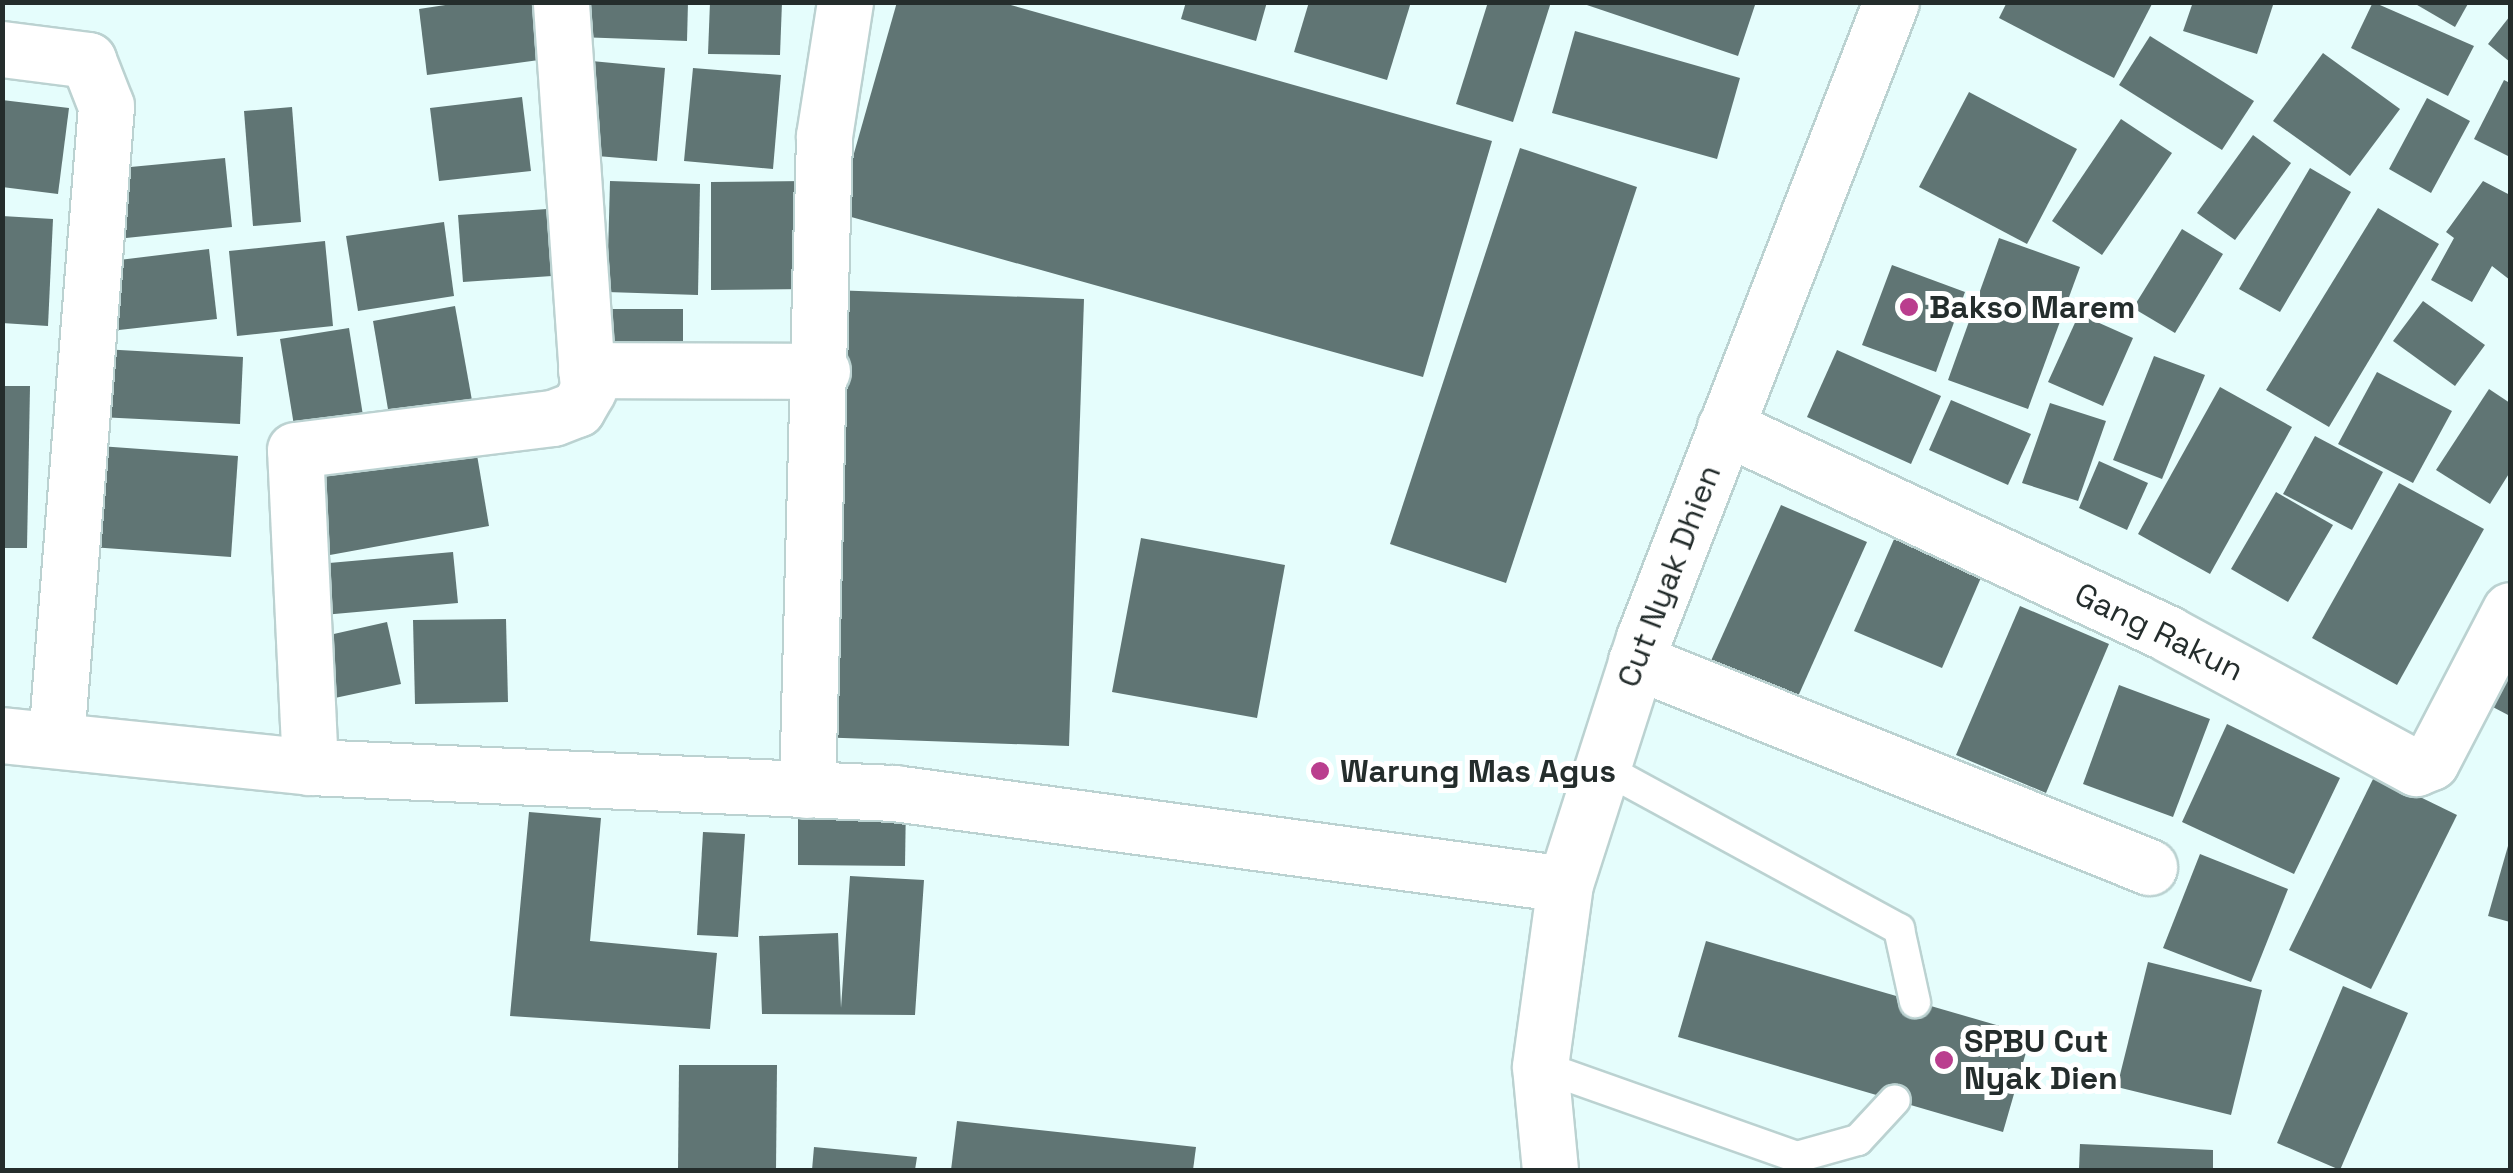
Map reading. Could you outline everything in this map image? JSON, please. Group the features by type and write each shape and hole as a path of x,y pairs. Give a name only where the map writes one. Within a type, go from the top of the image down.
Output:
{"street":[{"path":"310,767 295,450 553,418 577,409 586,370 560,2"},
{"path":"807,790 822,371 824,136 845,2"},
{"name":"Cut Nyak Dhien","path":"1550,1170 1540,1066 1565,884 1636,661 1891,2"},
{"path":"2,49 88,60 106,106 56,740"},
{"path":"586,370 822,371"},
{"name":"Gang Rakun","path":"1725,427 2168,634 2416,768 2431,762 2510,610"},
{"path":"1636,661 2149,868"},
{"path":"2,735 310,767 894,792 1565,884"}],"lane":[{"path":"1600,766 1899,929 1915,1002"},
{"path":"1540,1066 1796,1157 1858,1140 1895,1100"}],"building":[{"path":"465,2 532,2 539,60 427,75 419,9"},
{"path":"580,2 688,2 687,41 578,37"},
{"path":"710,2 782,2 780,55 708,54"},
{"path":"897,2 1000,2 1492,141 1423,377 837,213"},
{"path":"1186,2 1267,2 1256,41 1181,19"},
{"path":"1309,2 1411,2 1387,80 1294,52"},
{"path":"1488,2 1551,2 1513,122 1456,104"},
{"path":"1578,2 1756,2 1738,56"},
{"path":"2007,2 2153,2 2114,78 1999,18"},
{"path":"2193,2 2274,2 2257,54 2183,31"},
{"path":"2373,2 2474,46 2448,96 2351,48"},
{"path":"2412,2 2469,2 2455,27"},
{"path":"2510,16 2510,62 2488,44"},
{"path":"1575,31 1740,78 1717,159 1552,113"},
{"path":"2150,36 2254,101 2222,150 2119,85"},
{"path":"2323,53 2400,109 2350,176 2273,121"},
{"path":"581,60 665,68 657,161 573,154"},
{"path":"693,68 781,75 773,169 684,161"},
{"path":"2504,80 2510,83 2510,157 2474,139"},
{"path":"1969,92 2077,149 2027,244 1919,187"},
{"path":"522,97 531,171 439,181 430,108"},
{"path":"2427,98 2470,121 2431,193 2389,169"},
{"path":"2,100 69,108 58,194 2,187"},
{"path":"292,107 301,222 253,226 244,111"},
{"path":"2121,119 2172,153 2102,255 2052,221"},
{"path":"2253,135 2291,163 2235,240 2197,213"},
{"path":"1520,148 1637,187 1506,583 1390,544"},
{"path":"225,158 232,227 126,238 120,168"},
{"path":"2310,168 2351,192 2280,312 2239,289"},
{"path":"610,181 700,184 698,295 607,292"},
{"path":"806,181 807,289 711,290 711,182"},
{"path":"2483,181 2510,195 2510,280 2492,266 2472,302 2431,280 2454,238 2446,232"},
{"path":"2378,208 2439,244 2329,427 2266,390"},
{"path":"547,209 552,276 463,282 458,215"},
{"path":"2,216 53,219 48,326 2,323"},
{"path":"444,222 454,296 358,311 346,236"},
{"path":"2182,229 2223,254 2175,333 2133,308"},
{"path":"1999,238 2080,267 2028,409 1948,380"},
{"path":"325,241 333,326 237,336 229,251"},
{"path":"209,249 217,319 119,330 111,261"},
{"path":"1892,265 1965,292 1936,372 1862,345"},
{"path":"831,290 1084,299 1069,746 815,737"},
{"path":"2423,301 2485,345 2455,386 2393,341"},
{"path":"455,306 473,406 390,421 373,321"},
{"path":"608,309 683,309 683,363 607,363"},
{"path":"2079,314 2133,338 2103,406 2048,382"},
{"path":"349,328 365,428 296,438 280,339"},
{"path":"102,349 243,357 240,424 99,417"},
{"path":"1837,350 1941,396 1911,464 1807,417"},
{"path":"2154,356 2205,375 2162,479 2113,460"},
{"path":"2377,372 2452,411 2413,483 2338,444"},
{"path":"2,386 30,386 27,548 2,548"},
{"path":"2220,387 2292,427 2210,574 2138,534"},
{"path":"2489,389 2510,403 2510,472 2490,504 2436,470"},
{"path":"1951,400 2031,434 2008,485 1929,450"},
{"path":"2050,403 2106,421 2078,501 2022,483"},
{"path":"2315,436 2383,472 2352,530 2283,494"},
{"path":"475,443 489,526 319,557 304,472"},
{"path":"99,446 238,456 231,557 91,547"},
{"path":"2099,461 2148,483 2127,530 2079,508"},
{"path":"2399,483 2484,529 2397,685 2312,638"},
{"path":"2276,492 2333,525 2288,602 2231,569"},
{"path":"1781,505 1867,542 1787,721 1701,683"},
{"path":"1895,537 1983,573 1942,668 1854,631"},
{"path":"1141,538 1285,565 1257,718 1112,692"},
{"path":"453,552 458,603 323,615 318,564"},
{"path":"2020,606 2109,644 2046,793 1956,755"},
{"path":"506,619 508,702 415,704 413,620"},
{"path":"387,622 401,684 330,699 316,638"},
{"path":"2510,640 2510,716 2468,694"},
{"path":"2119,685 2210,719 2173,817 2083,784"},
{"path":"2227,724 2340,778 2294,874 2182,822"},
{"path":"2375,775 2457,815 2371,989 2289,950"},
{"path":"798,798 906,799 905,866 798,865"},
{"path":"529,812 601,818 590,941 717,953 710,1029 510,1016"},
{"path":"703,832 745,834 738,937 697,935"},
{"path":"2510,839 2510,922 2488,916"},
{"path":"2200,854 2288,889 2251,982 2163,948"},
{"path":"850,876 924,880 915,1015 762,1014 759,936 838,933 841,1008"},
{"path":"1706,941 2031,1035 2003,1132 1678,1037"},
{"path":"2148,962 2262,990 2231,1115 2117,1087"},
{"path":"2343,986 2408,1013 2340,1170 2277,1143"},
{"path":"679,1065 777,1065 776,1170 678,1170"},
{"path":"957,1121 1196,1147 1193,1170 951,1170"},
{"path":"2080,1144 2213,1150 2213,1170 2079,1170"},
{"path":"814,1147 917,1157 915,1170 812,1170"}],"place":[{"name":"Bakso Marem","path":"1909,307"},
{"name":"Warung Mas Agus","path":"1320,771"},
{"name":"SPBU Cut Nyak Dien","path":"1944,1060"}]}
